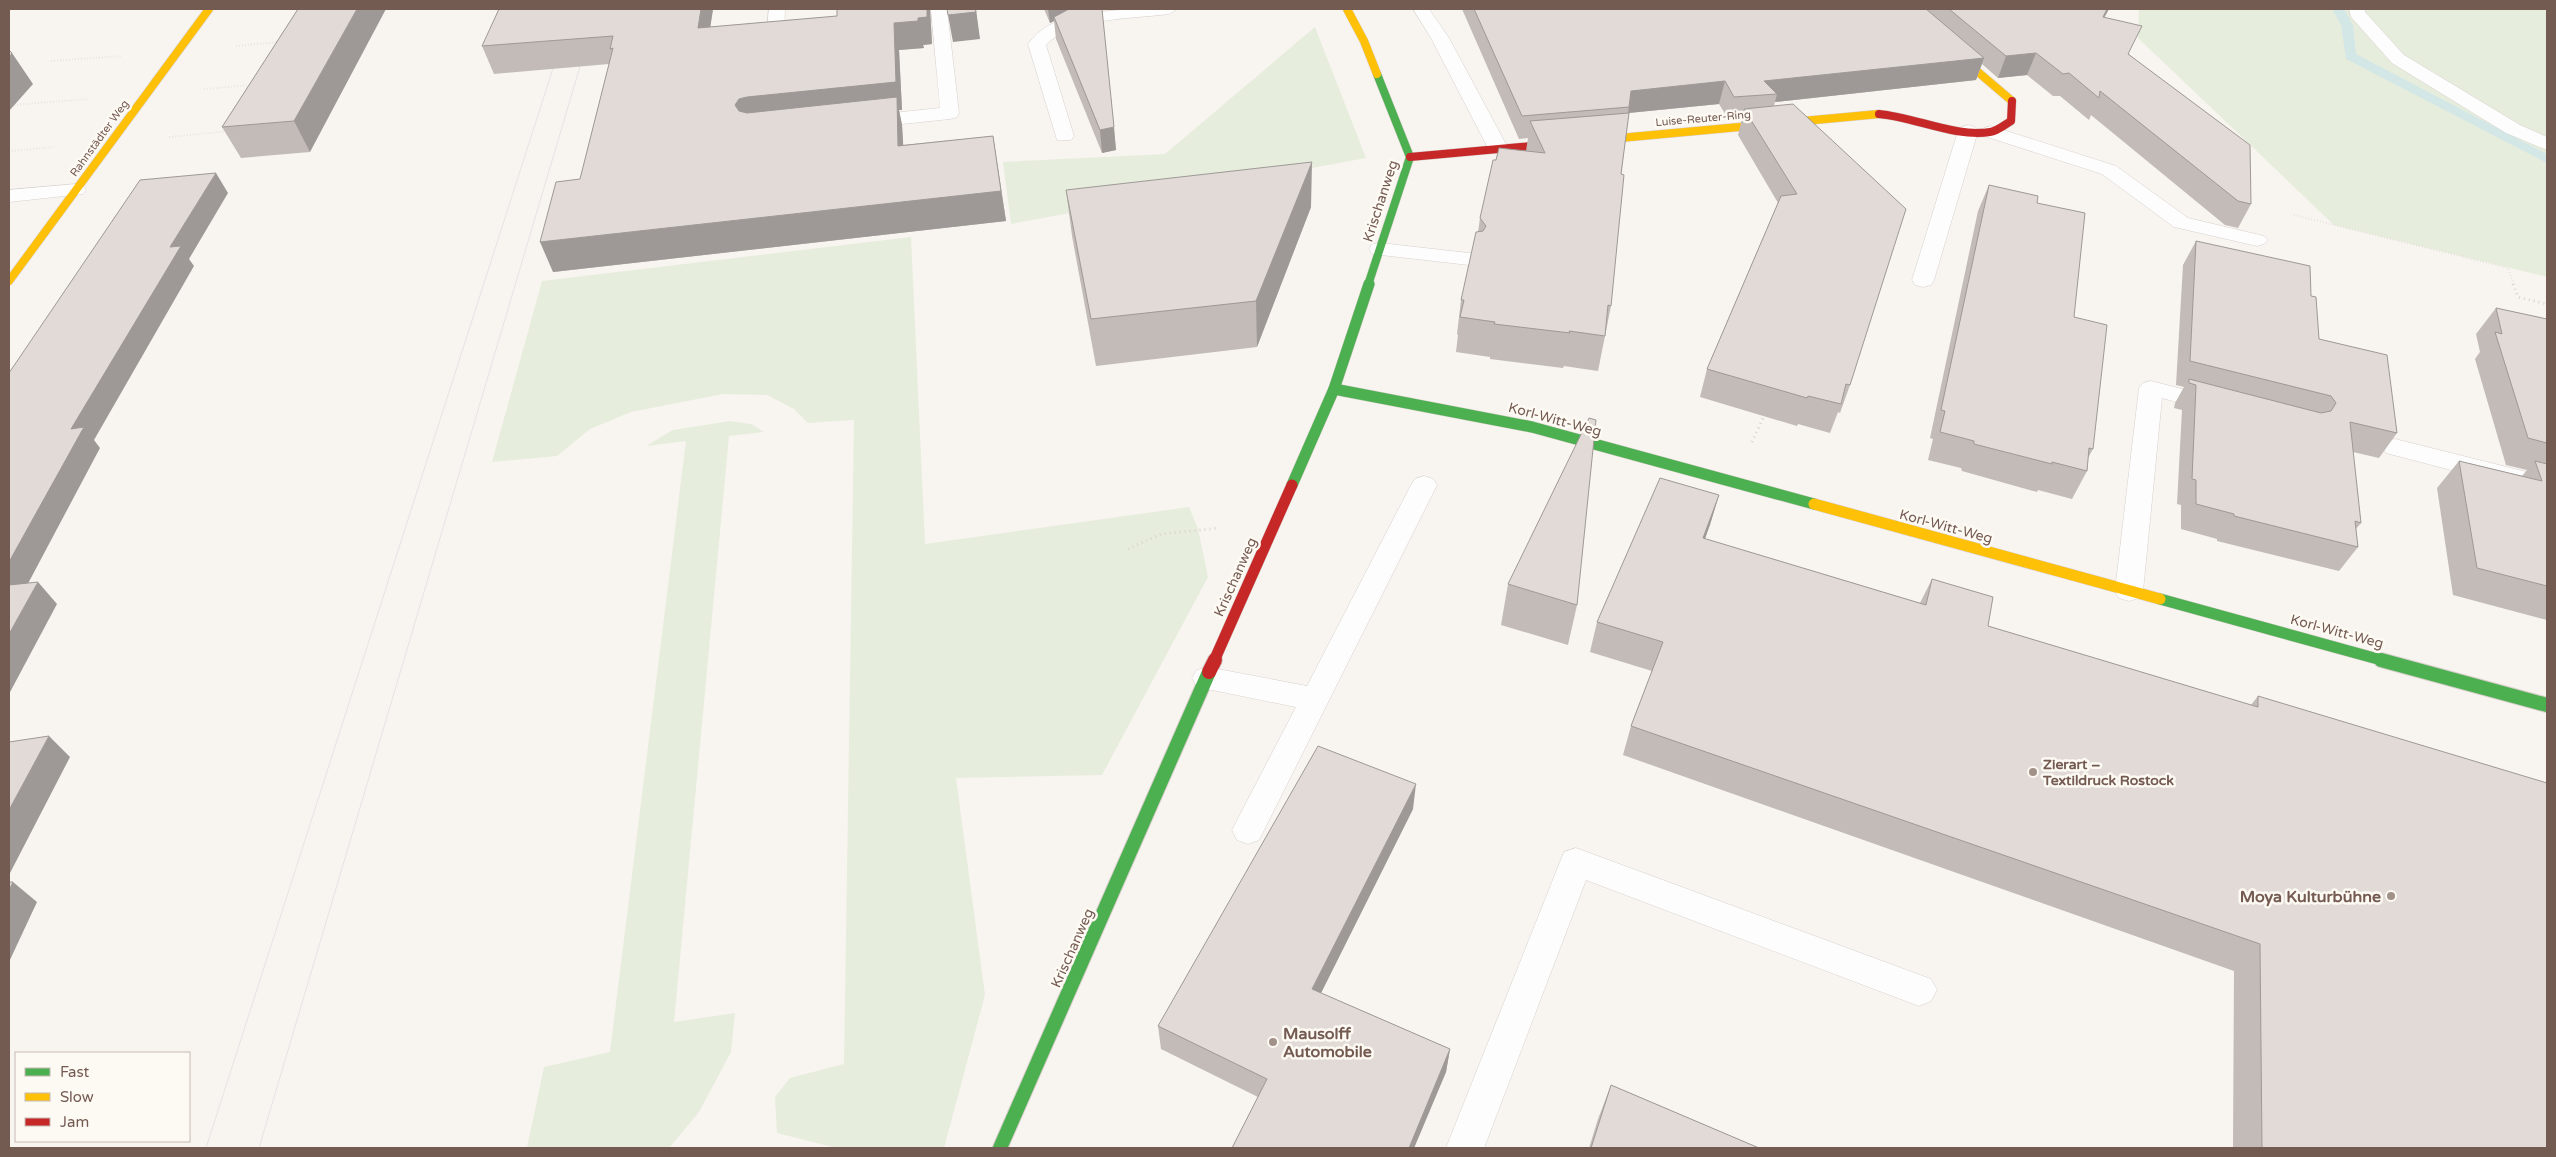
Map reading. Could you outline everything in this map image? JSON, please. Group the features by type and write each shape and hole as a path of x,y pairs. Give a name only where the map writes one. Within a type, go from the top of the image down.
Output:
{"street":[{"name":"Rahnstädter Weg","path":"9,282 209,9"},
{"name":"Krischanweg","path":"1009,1146 1207,678 1334,389 1410,157 1364,40 1347,9"},
{"path":"1904,9 2013,101 2011,121 1991,132"},
{"name":"Luise-Reuter-Ring","path":"1410,157 1881,114 1920,120 1968,131 1991,132"},
{"name":"Korl-Witt-Weg","path":"1334,389 1532,427 2547,705"}],"lane":[{"path":"775,39 777,9"},
{"path":"842,124 950,113 938,9"},
{"path":"1064,136 1038,44 1048,32 1072,20 1169,9"},
{"path":"1421,9 1440,38 1498,148"},
{"path":"2357,9 2357,13 2398,59 2513,129 2547,144"},
{"path":"1923,280 1968,131"},
{"path":"1991,132 2109,170 2181,223 2257,240"},
{"path":"9,196 76,190"},
{"path":"1380,250 1469,259"},
{"path":"2129,590 2151,388 2237,410"},
{"path":"2395,447 2547,486"},
{"path":"1248,830 1424,485"},
{"path":"1207,678 1316,699"},
{"path":"1465,1148 1576,862 1919,990"}],"path":[{"path":"2287,214 2508,268 2518,297 2547,304"},
{"path":"1752,441 1764,416"},
{"path":"1128,549 1146,537 1170,530 1275,526"}],"green space":[{"path":"2139,9 2547,9 2547,277 2334,225 2138,38"},
{"path":"1315,27 1366,158 1011,224 1003,162 1165,154"},
{"path":"911,237 925,544 1189,507 1198,529 1208,577 1102,775 956,778 985,995 944,1148 837,1148 777,1133 775,1097 790,1078 844,1064 854,420 808,423 794,409 767,395 723,394 631,412 590,429 557,456 492,462 542,281"},
{"path":"730,421 751,424 764,432 729,436 674,1022 735,1013 731,1052 699,1112 669,1148 527,1148 544,1067 610,1052 686,441 646,446 673,430"}],"building":[{"path":"298,9 357,9 294,121 222,127"},
{"path":"499,9 701,9 698,28 837,16 837,9 927,9 927,17 918,18 918,21 894,23 896,82 747,97 739,99 735,105 739,111 747,113 897,97 898,146 993,136 1001,191 540,242 556,182 580,179 613,48 610,49 613,36 482,46"},
{"path":"947,9 975,9 976,12 948,15"},
{"path":"1069,9 1102,9 1114,127 1100,130 1054,17"},
{"path":"1474,9 1926,9 1984,58 1764,81 1777,94 1734,97 1725,81 1631,91 1629,107 1522,116"},
{"path":"1949,9 2107,9 2103,17 2142,26 2128,54 2250,145 2251,204 2238,201 2100,91 2099,98 2069,73 2063,74 2036,53 2006,56"},
{"path":"1793,104 1906,209 1850,385 1846,384 1841,404 1808,396 1807,398 1707,369 1781,196 1797,194 1744,109"},
{"path":"1629,113 1621,174 1624,175 1611,306 1608,305 1605,336 1494,324 1495,322 1460,317 1464,300 1461,300 1476,232 1483,231 1486,226 1480,218 1493,160 1496,160 1499,148 1545,153 1530,121"},
{"path":"1312,162 1256,301 1091,319 1066,190"},
{"path":"216,173 170,247 181,246 71,429 84,427 9,562 9,373 140,180"},
{"path":"1989,185 2038,196 2037,203 2085,213 2074,317 2107,325 2093,449 2089,448 2087,471 1974,444 1974,441 1940,432 1945,411 1941,410"},
{"path":"2196,241 2310,266 2311,296 2316,297 2319,339 2387,355 2397,433 2350,422 2361,523 2355,521 2358,547 2234,516 2234,514 2196,504 2196,480 2192,479 2196,385 2189,383 2189,379 2321,413 2331,411 2336,403 2331,396 2190,361"},
{"path":"2496,308 2547,319 2547,443 2528,438 2495,332 2502,334"},
{"path":"1589,418 1596,420 1577,605 1508,584"},
{"path":"2459,461 2542,481 2535,461 2547,464 2547,586 2477,568"},
{"path":"1660,478 1719,495 1703,538 1926,605 1932,579 1993,597 1988,626 2258,707 2258,696 2547,783 2547,1148 2262,1148 2260,944 1631,726 1663,642 1597,622"},
{"path":"38,582 9,634 9,585"},
{"path":"49,736 9,810 9,742"},
{"path":"1318,746 1416,784 1312,989 1450,1049 1409,1148 1232,1148 1267,1079 1158,1026"},
{"path":"9,882 13,882 9,890"},
{"path":"1611,1085 1759,1148 1591,1148"}],"waterway":[{"path":"2338,9 2347,25 2350,56 2547,159"}],"tram line":[{"path":"259,1148 584,53"},
{"path":"206,1148 557,56"}],"traffic: fast":[{"path":"1292,485 1334,389 1410,157 1377,74"},
{"path":"1334,389 1532,427 1814,504"},
{"path":"2160,599 2547,705"},
{"path":"1000,1148 1209,672"}],"traffic: slow":[{"path":"9,281 209,9"},
{"path":"1347,9 1364,41 1377,74"},
{"path":"1904,9 2012,101"},
{"path":"1620,138 1879,114"},
{"path":"1814,504 2160,599"}],"traffic: jam":[{"path":"1879,114 1892,115 1951,129 1979,133 1990,132 2011,121 2012,101"},
{"path":"1410,157 1620,138"},
{"path":"1209,672 1292,485"}],"place":[{"name":"Zierart – Textildruck Rostock","path":"2033,772"},
{"name":"Moya Kulturbühne","path":"2391,896"},
{"name":"Mausolff Automobile","path":"1273,1042"}]}
